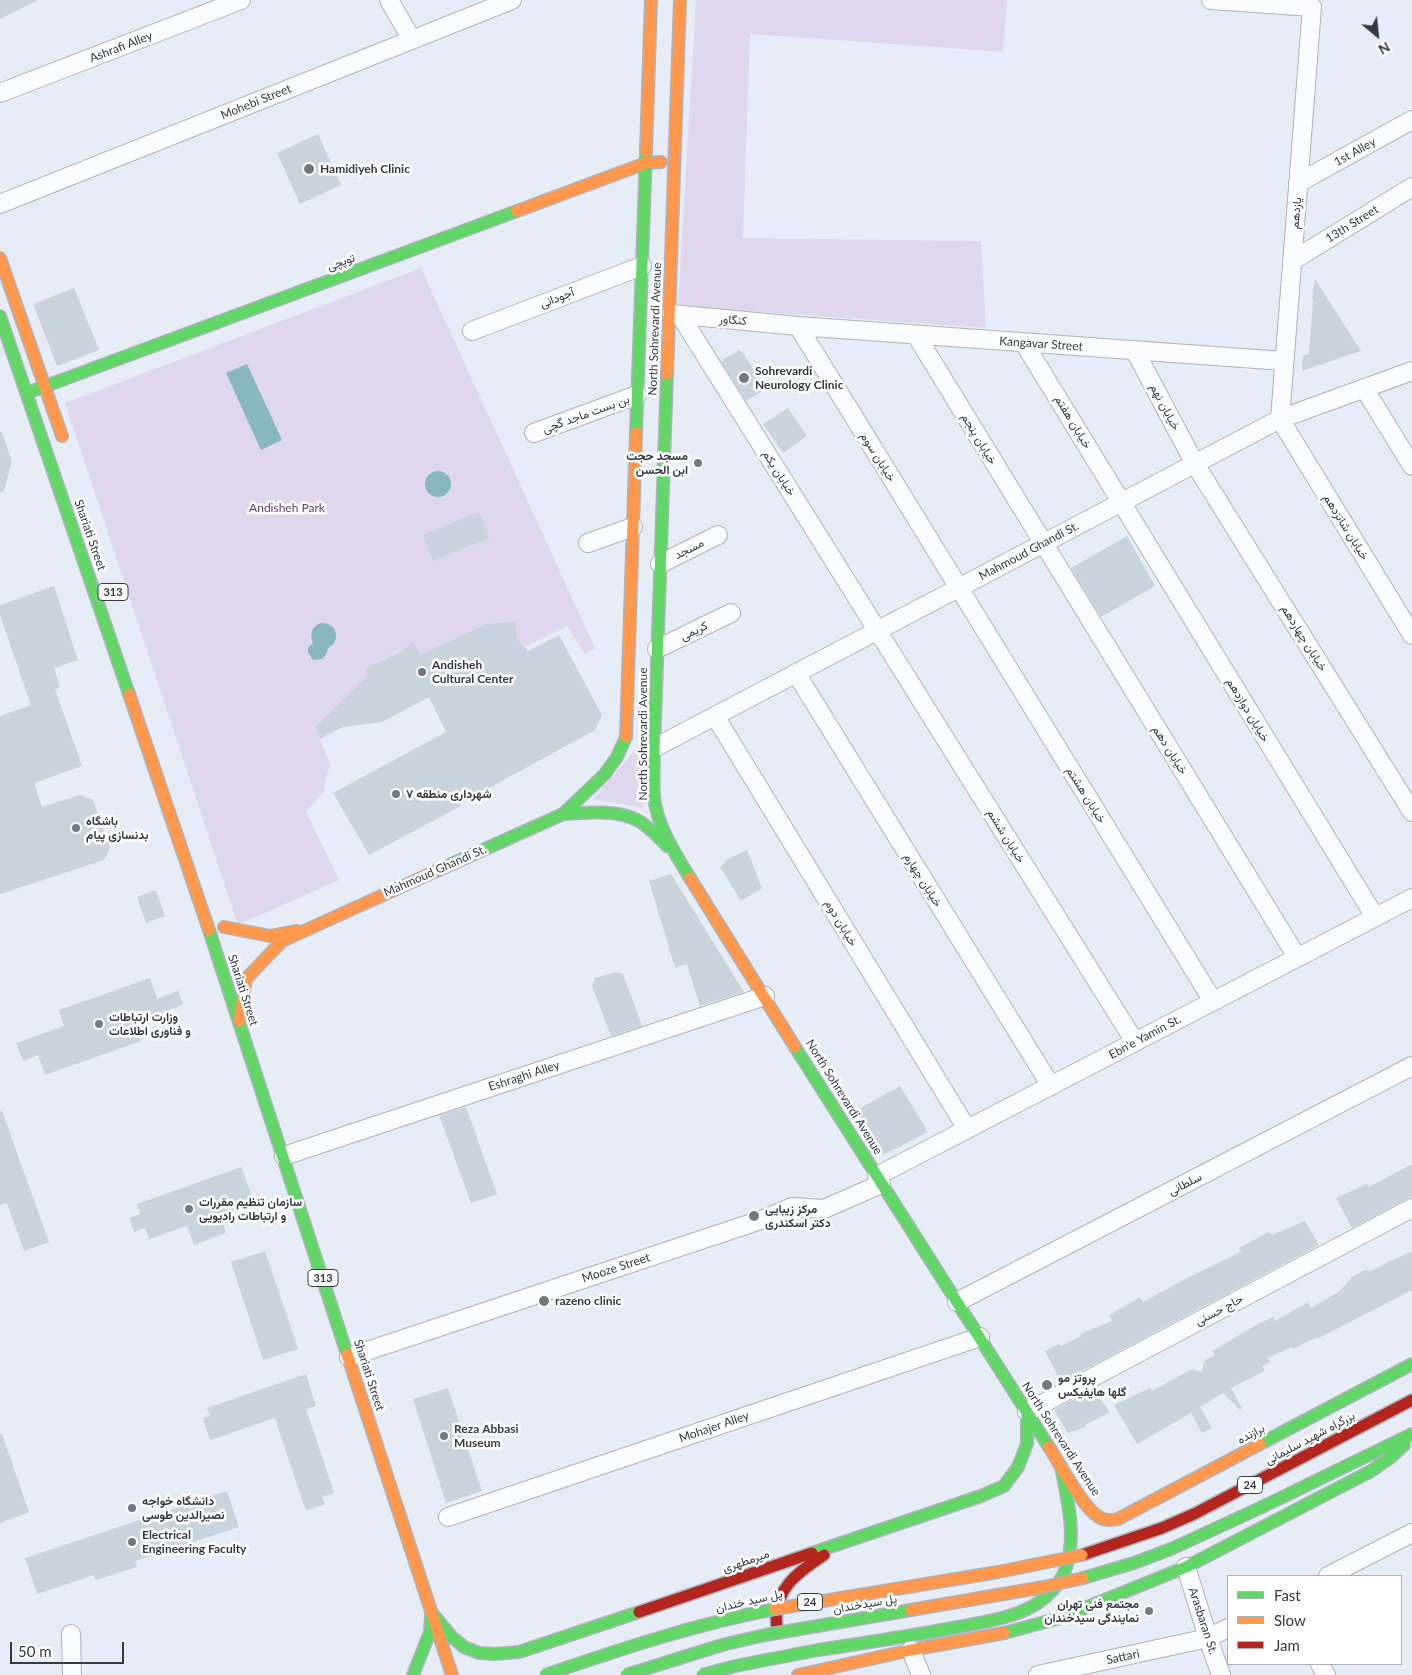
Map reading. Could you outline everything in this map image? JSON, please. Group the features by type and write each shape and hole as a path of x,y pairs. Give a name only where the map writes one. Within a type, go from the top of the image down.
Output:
{"main road":[{"name":"North Sohrevardi Avenue","path":"626,739 651,0"},
{"name":"North Sohrevardi Avenue","path":"680,0 674,162 675,315 660,564 654,748 654,796 657,812 674,852 879,1180 1087,1507 1100,1519"},
{"name":"توپچی","path":"27,394 646,163 674,162"},
{"path":"0,258 64,443"},
{"name":"Shariati Street","path":"0,316 284,1156 452,1675"},
{"name":"Mahmoud Ghandi St.","path":"239,1022 246,979 282,941 563,814 604,775 617,758 626,739"},
{"name":"Mahmoud Ghandi St.","path":"563,814 606,813 627,816 639,821 674,852"},
{"name":"Mahmoud Ghandi St.","path":"223,922 270,936 308,928"},
{"name":"برازنده","path":"1100,1519 1110,1522 1118,1519 1412,1364"},
{"name":"بزرگراه شهید سلیمانی","path":"1082,1555 1144,1534 1194,1514 1412,1400"},
{"name":"میرمطهری","path":"431,1612 448,1633 463,1646 477,1653 519,1652 981,1496 1004,1486 1018,1467 1027,1444 1027,1412"},
{"path":"798,1675 911,1650 1030,1627 1060,1618 1186,1568 1371,1471 1391,1457 1412,1436"},
{"name":"پل سیدخندان","path":"626,1675 722,1645 765,1635 1044,1587 1134,1563 1171,1549 1412,1436"},
{"path":"702,1675 734,1666 818,1650 906,1638 1000,1619 1033,1606 1055,1589 1066,1567 1071,1539 1070,1512 1061,1466"},
{"path":"825,1669 804,1665 787,1650 777,1633 775,1614 782,1592 803,1570 840,1543"},
{"name":"پل سید خندان","path":"545,1675 636,1644 745,1614 980,1576 1082,1555"},
{"path":"413,1675 430,1632 431,1612"}],"street":[{"name":"Ashrafi Alley","path":"0,93 241,0"},
{"path":"389,0 412,40"},
{"name":"Mohebi Street","path":"0,204 512,0"},
{"path":"1211,0 1315,2"},
{"name":"یازدهم","path":"1280,420 1298,183 1315,2"},
{"name":"1st Alley","path":"1298,183 1412,120"},
{"name":"13th Street","path":"1292,261 1412,187"},
{"name":"آجودانی","path":"472,330 642,266"},
{"name":"کنگاور","path":"675,315 798,326"},
{"name":"خیابان یکم","path":"675,315 878,630"},
{"name":"Kangavar Street","path":"798,326 1284,362"},
{"name":"خیابان سوم","path":"798,326 958,588"},
{"name":"خیابان پنجم","path":"916,335 1043,544"},
{"name":"خیابان هفتم","path":"1024,343 1122,502"},
{"name":"خیابان نهم","path":"1135,351 1195,464"},
{"name":"Mahmoud Ghandi St.","path":"654,748 1280,420 1412,371"},
{"path":"1364,388 1412,466"},
{"name":"بن بست ماجد گچی","path":"534,433 637,395"},
{"name":"خیابان شانزدهم","path":"1280,420 1412,635"},
{"name":"خیابان چهاردهم","path":"1195,464 1412,812"},
{"name":"خیابان دوازدهم","path":"1122,502 1375,917"},
{"path":"588,543 633,527"},
{"name":"مسجد","path":"660,564 718,535"},
{"name":"خیابان دهم","path":"1043,544 1297,958"},
{"name":"خیابان هشتم","path":"958,588 1213,1002"},
{"name":"کریمی","path":"657,649 731,613"},
{"name":"خیابان ششم","path":"878,630 1135,1042"},
{"name":"خیابان چهارم","path":"796,673 1051,1086"},
{"name":"خیابان دوم","path":"715,716 967,1129"},
{"name":"Ebn'e Yamin St.","path":"879,1180 967,1129 1412,898"},
{"name":"Eshraghi Alley","path":"284,1156 764,996"},
{"name":"سلطانی","path":"957,1302 1412,1066"},
{"name":"Mooze Street","path":"349,1357 754,1222 792,1207 824,1209 879,1180"},
{"name":"حاج حسنی","path":"1027,1412 1412,1208"},
{"name":"Mohajer Alley","path":"448,1517 980,1337"},
{"path":"1330,1575 1412,1533"},
{"name":"Arasbaran St.","path":"1186,1568 1221,1675"},
{"name":"Sattari","path":"1038,1675 1082,1670 1208,1638 1227,1628"},
{"path":"71,1634 72,1675"},
{"path":"911,1650 921,1675"}],"green space":[{"path":"696,0 1007,0 1003,52 750,34 743,238 981,241 986,328 678,306"},
{"name":"Andisheh Park","path":"421,268 595,648 585,654 567,626 525,647 516,636 516,621 486,624 420,655 413,644 365,668 368,675 315,727 331,766 326,777 324,791 306,812 339,880 238,925 65,403"},
{"path":"644,740 643,808 593,799"}],"water":[{"path":"247,364 282,440 261,450 226,373"},
{"path":"438,471 447,475 451,484 447,493 438,497 429,493 425,484 429,475"},
{"path":"321,623 331,626 336,633 336,637 322,659 313,660 308,652 308,648 313,643 312,631 315,626"}],"building":[{"path":"0,0 38,0 0,19"},
{"name":"Hamidiyeh Clinic","path":"318,134 341,185 300,204 277,153"},
{"path":"1315,279 1361,351 1302,371 1303,356 1309,354 1312,297"},
{"path":"74,288 99,350 57,366 33,304"},
{"name":"Sohrevardi Neurology Clinic","path":"739,350 743,353 766,389 746,401 722,363 724,359"},
{"path":"788,408 807,436 783,453 763,424"},
{"path":"0,432 2,432 12,462 3,493 0,492"},
{"path":"479,512 489,538 433,561 423,535"},
{"path":"1127,536 1155,586 1101,617 1071,568"},
{"path":"54,586 78,660 54,668 60,687 55,689 82,766 34,783 42,807 80,795 93,800 110,848 104,860 0,894 0,716 31,705 0,615 0,605"},
{"path":"516,621 516,636 528,651 559,635 602,715 595,730 460,804 461,806 369,855 333,793 446,732 429,697 382,722 343,727 320,739 315,727 368,675 365,668 413,643 420,655 486,624"},
{"path":"747,850 762,888 741,901 720,867 728,859"},
{"path":"671,874 744,992 700,1006 687,964 675,968 649,881"},
{"path":"156,890 165,916 146,923 137,897"},
{"path":"616,972 623,974 642,1026 611,1036 592,986 595,978"},
{"name":"وزارت ارتباطات و فناوری اطلاعات","path":"150,978 157,999 178,991 183,1005 134,1022 141,1041 45,1075 38,1055 23,1061 16,1043 64,1026 59,1010"},
{"path":"900,1086 928,1132 883,1155 857,1110"},
{"path":"466,1107 497,1194 471,1203 439,1115"},
{"path":"0,1111 2,1111 49,1242 24,1251 7,1203 0,1205"},
{"path":"1412,1164 1412,1197 1352,1228 1336,1198 1367,1184 1369,1187"},
{"name":"سازمان تنظیم مقررات و ارتباطات رادیویی","path":"241,1167 255,1204 220,1216 226,1233 194,1245 187,1226 149,1239 145,1228 134,1232 129,1218 140,1214 137,1204"},
{"path":"1305,1221 1319,1245 1061,1382 1045,1351 1058,1344 1061,1346 1081,1336 1080,1334 1112,1321 1109,1315 1140,1297 1143,1302 1241,1252 1239,1248 1269,1232 1272,1235"},
{"path":"265,1251 298,1349 263,1360 231,1262"},
{"path":"1412,1251 1412,1290 1319,1338 1317,1337 1293,1349 1292,1347 1267,1358 1270,1362 1262,1367 1265,1371 1231,1388 1242,1408 1240,1410 1223,1393 1200,1407 1212,1428 1202,1433 1191,1413 1137,1444 1114,1405 1150,1388 1152,1391 1192,1369 1202,1372 1204,1361 1215,1355 1212,1351 1258,1324 1273,1317 1275,1321 1308,1302 1311,1308 1340,1291 1352,1277 1365,1270 1371,1271"},
{"path":"306,1374 316,1406 306,1409 334,1493 322,1497 325,1504 306,1511 275,1418 210,1440 203,1418 210,1416 207,1408"},
{"path":"448,1388 482,1491 446,1503 413,1399"},
{"path":"1093,1389 1110,1412 1085,1425 1086,1427 1068,1433 1054,1410"},
{"path":"0,1434 2,1434 29,1512 0,1523"},
{"name":"Electrical Engineering Faculty","path":"227,1491 239,1527 135,1561 137,1567 96,1580 94,1575 37,1594 25,1558"}],"traffic: fast":[{"path":"636,433 646,152"},
{"path":"27,393 517,211"},
{"path":"0,316 129,694"},
{"path":"667,374 654,790 658,817 673,849 690,878"},
{"path":"434,872 563,814 604,775 617,757 626,737"},
{"path":"563,814 601,812 620,814 645,825 667,846"},
{"path":"209,930 347,1354"},
{"path":"795,1047 1049,1447"},
{"path":"1260,1444 1412,1364"},
{"path":"812,1553 981,1496 1004,1486 1018,1467 1027,1444 1027,1412"},
{"path":"1083,1578 1134,1563 1171,1549 1412,1434"},
{"path":"1004,1633 1060,1618 1186,1567 1371,1471 1404,1445"},
{"path":"818,1650 995,1620 1023,1611 1042,1600 1060,1580 1066,1568 1071,1543 1070,1517 1061,1466"},
{"path":"545,1675 688,1630 775,1609"},
{"path":"626,1675 722,1645 765,1635 911,1610"},
{"path":"431,1612 452,1637 464,1647 479,1653 494,1654 519,1652 639,1612"},
{"path":"413,1675 430,1632 431,1616"},
{"path":"702,1675 735,1666 818,1650"}],"traffic: slow":[{"path":"646,152 651,0"},
{"path":"667,374 680,0"},
{"path":"517,211 646,163 661,162"},
{"path":"0,258 62,436"},
{"path":"626,737 636,433"},
{"path":"129,694 209,930"},
{"path":"239,1021 246,979 282,941 434,872"},
{"path":"690,878 795,1047"},
{"path":"224,927 270,936 296,931"},
{"path":"347,1354 452,1675"},
{"path":"1049,1447 1073,1487 1089,1508 1096,1515 1110,1520 1118,1519 1260,1444"},
{"path":"775,1609 998,1572 1082,1555"},
{"path":"911,1610 1044,1587 1083,1578"},
{"path":"798,1675 911,1650 1004,1633"}],"traffic: jam":[{"path":"1082,1555 1162,1528 1194,1514 1412,1400"},
{"path":"639,1612 812,1553"},
{"path":"777,1627 776,1614 778,1603 783,1593 796,1576 824,1555"}],"place":[{"name":"Hamidiyeh Clinic","path":"309,169"},
{"name":"Sohrevardi Neurology Clinic","path":"744,378"},
{"name":"مسجد حجت ابن الحسن","path":"698,463"},
{"name":"Andisheh Cultural Center","path":"422,672"},
{"name":"شهرداری منطقه ۷","path":"396,794"},
{"name":"باشگاه بدنسازی پیام","path":"76,828"},
{"name":"وزارت ارتباطات و فناوری اطلاعات","path":"99,1024"},
{"name":"سازمان تنظیم مقررات و ارتباطات رادیویی","path":"189,1209"},
{"name":"مرکز زیبایی دکتر اسکندری","path":"754,1216"},
{"name":"razeno clinic","path":"544,1301"},
{"name":"پروتز مو گلها هایفیکس","path":"1047,1385"},
{"name":"Reza Abbasi Museum","path":"444,1436"},
{"name":"دانشگاه خواجه نصیرالدین طوسی","path":"132,1508"},
{"name":"Electrical Engineering Faculty","path":"132,1542"},
{"name":"مجتمع فنی تهران نمایندگی سیدخندان","path":"1149,1611"}]}
